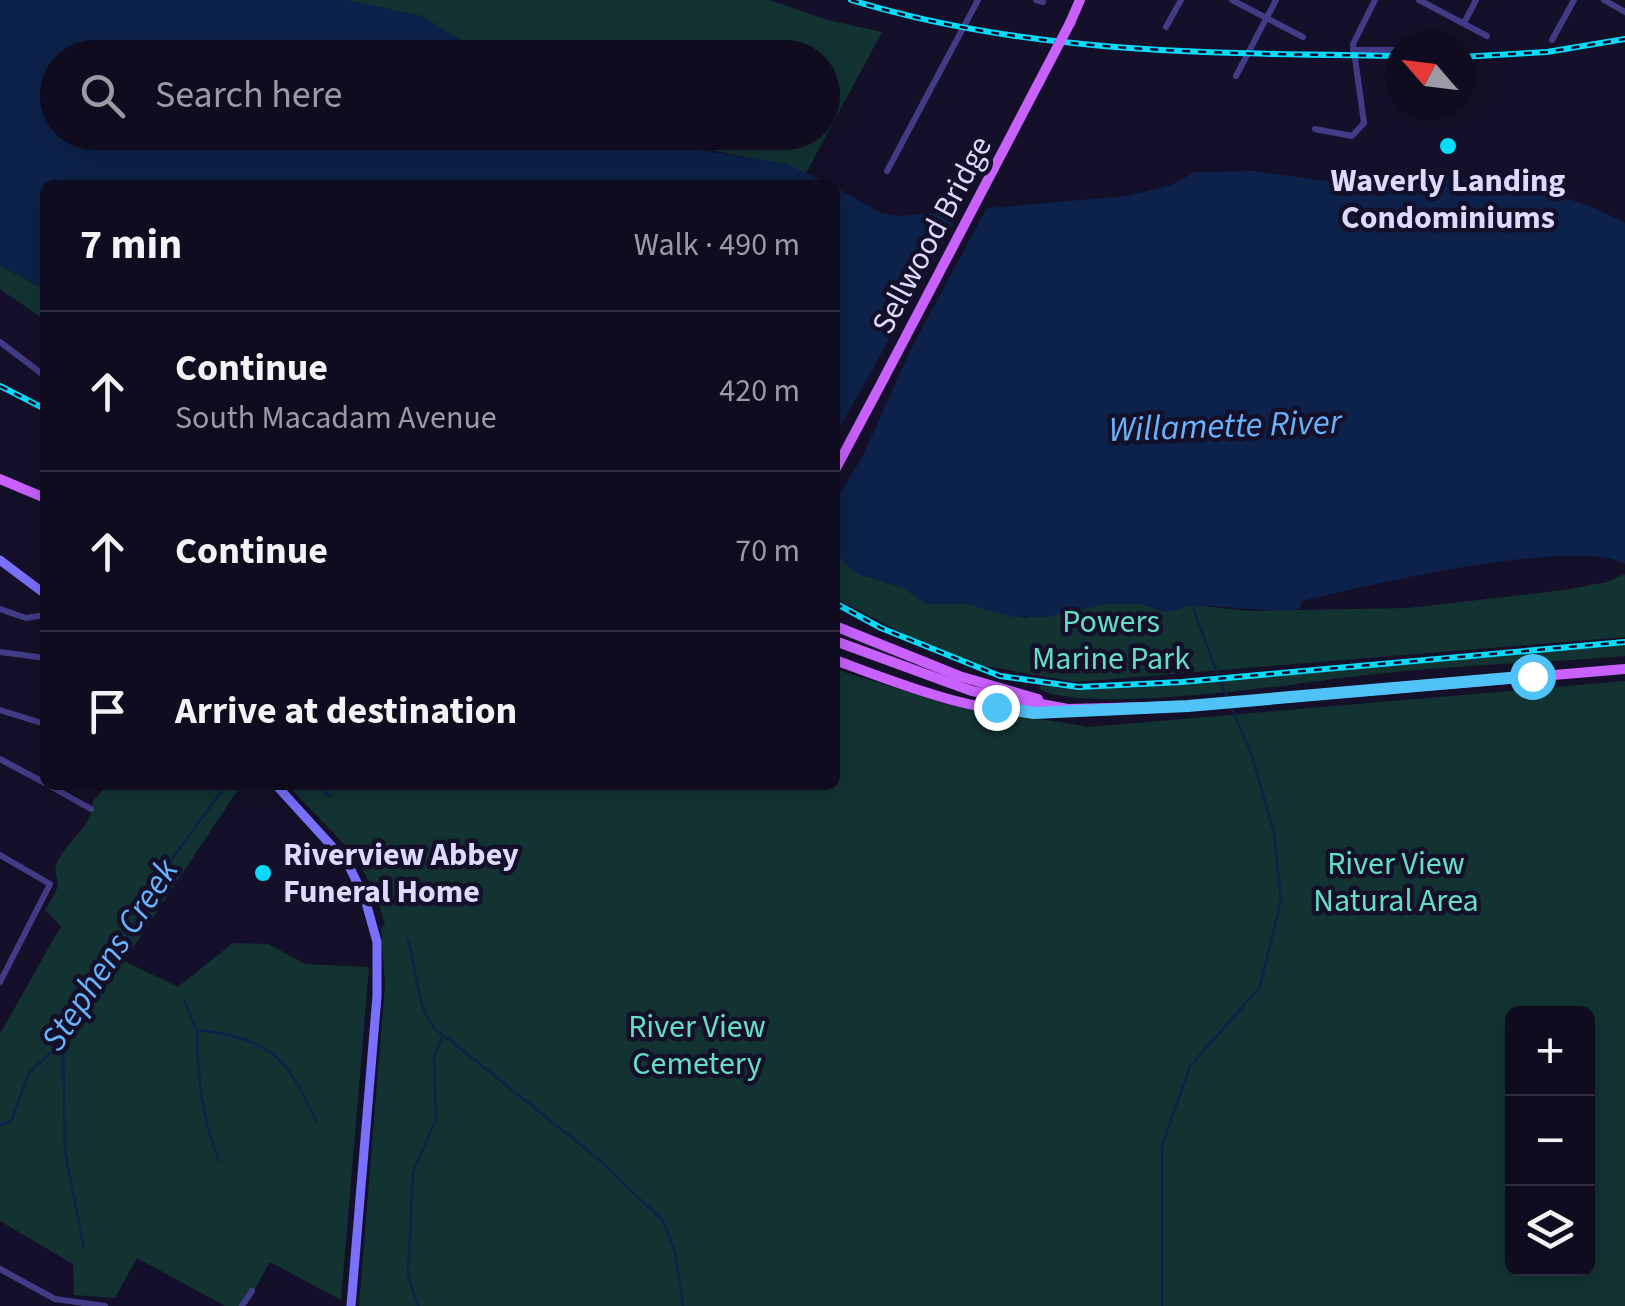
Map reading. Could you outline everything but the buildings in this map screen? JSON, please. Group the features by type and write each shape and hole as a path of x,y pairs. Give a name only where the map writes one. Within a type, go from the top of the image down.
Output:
{"main road":[{"name":"Sellwood Bridge","path":"840,460 1080,0"},
{"path":"0,480 40,496"},
{"path":"0,560 40,590"},
{"path":"840,628 983,684 1068,709"},
{"path":"840,644 972,691 1068,709"},
{"path":"840,662 956,700 1034,713 1188,706 1625,668"},
{"path":"281,790 348,864 365,900 377,942 377,996 351,1306"}],"street":[{"path":"887,172 978,0"},
{"path":"1166,26 1181,0"},
{"path":"1232,0 1304,37"},
{"path":"1236,76 1276,0"},
{"path":"1315,129 1352,136 1364,123 1353,50 1376,0"},
{"path":"1420,0 1487,36"},
{"path":"1464,24 1476,0"},
{"path":"1552,40 1574,0"},
{"path":"1604,0 1625,12"},
{"path":"1353,50 1385,50"},
{"path":"0,342 40,372"},
{"path":"0,610 26,618 40,617"},
{"path":"0,652 40,657"},
{"path":"0,710 40,722"},
{"path":"0,759 40,781"},
{"path":"57,790 91,808"},
{"path":"0,855 50,884 0,982"},
{"path":"0,1270 55,1299 106,1306"},
{"path":"242,1306 252,1291"}],"green space":[{"path":"346,0 770,0 827,20 882,32 840,110 840,40 460,40 421,16"},
{"path":"715,150 818,150 806,173"},
{"path":"0,265 40,287 40,317 0,289"},
{"name":"Powers Marine Park","path":"840,554 858,574 904,588 926,604 967,604 1024,618 1108,604 1141,604 1167,612 1192,605 1250,611 1409,608 1564,590 1607,582 1625,574 1625,637 1075,682 980,665 914,639 840,601"},
{"path":"1625,644 1625,656 1413,670 1186,696 1098,699 1039,689 1041,685 1131,688"},
{"path":"840,671 946,704 1089,727 1625,681 1625,1306 359,1306 385,984 381,928 385,924 368,879 346,847 293,790 840,790"},
{"path":"103,790 238,790 124,961 178,987 233,943 268,944 305,964 369,967 341,1300 270,1262 245,1306 225,1306 137,1258 115,1298 74,1295 73,1264 0,1221 0,1034 61,926 45,910 57,888 55,870 88,819 93,801"}],"water":[{"path":"0,0 346,0 421,16 460,40 40,40 40,150 700,150 787,164 821,180 40,180 40,287 0,265"},
{"name":"Willamette River","path":"1393,170 1484,181 1566,198 1625,223 1625,564 1599,557 1516,559 1371,585 1302,601 1299,609 1284,611 1192,605 1167,612 1141,604 1108,604 1045,617 1013,617 967,604 926,604 904,588 858,574 840,559 840,190 881,213 899,216 1126,196 1172,185 1195,172 1254,171 1363,186"}],"pier":[{"path":"990,202 910,351 863,456 840,493 840,427 963,207"}],"waterway":[{"path":"1192,605 1217,673"},
{"path":"1221,683 1227,697"},
{"path":"1162,1306 1162,1146 1190,1066 1260,987 1281,900 1274,833 1251,753 1232,709"},
{"name":"Stephens Creek","path":"0,1125 11,1121 29,1073 63,1041 79,1005 105,975 161,874 222,790"},
{"path":"324,790 330,796"},
{"path":"408,940 423,1006 434,1028 443,1035 434,1057 436,1120 413,1172 408,1275 418,1306"},
{"path":"184,1001 197,1030 242,1039 273,1054 295,1080 316,1121"},
{"path":"197,1031 202,1097 219,1161"},
{"path":"446,1037 596,1157 663,1221 675,1252 683,1306"},
{"path":"63,1041 65,1152 84,1248"}],"railway":[{"path":"851,0 986,32 1054,41 1123,48 1385,56"},
{"path":"1475,56 1547,52 1625,39"},
{"path":"0,386 40,406"},
{"path":"840,606 881,628 1000,676 1079,687 1182,682 1625,642"}],"place":[{"name":"Waverly Landing Condominiums","path":"1448,146"},
{"name":"Riverview Abbey Funeral Home","path":"263,873"}],"route":[{"path":"996,707 1034,713 1188,706 1532,676"}],"park label":[{"name":"River View Natural Area","path":"1396,882"},
{"name":"River View Cemetery","path":"697,1046"}]}
